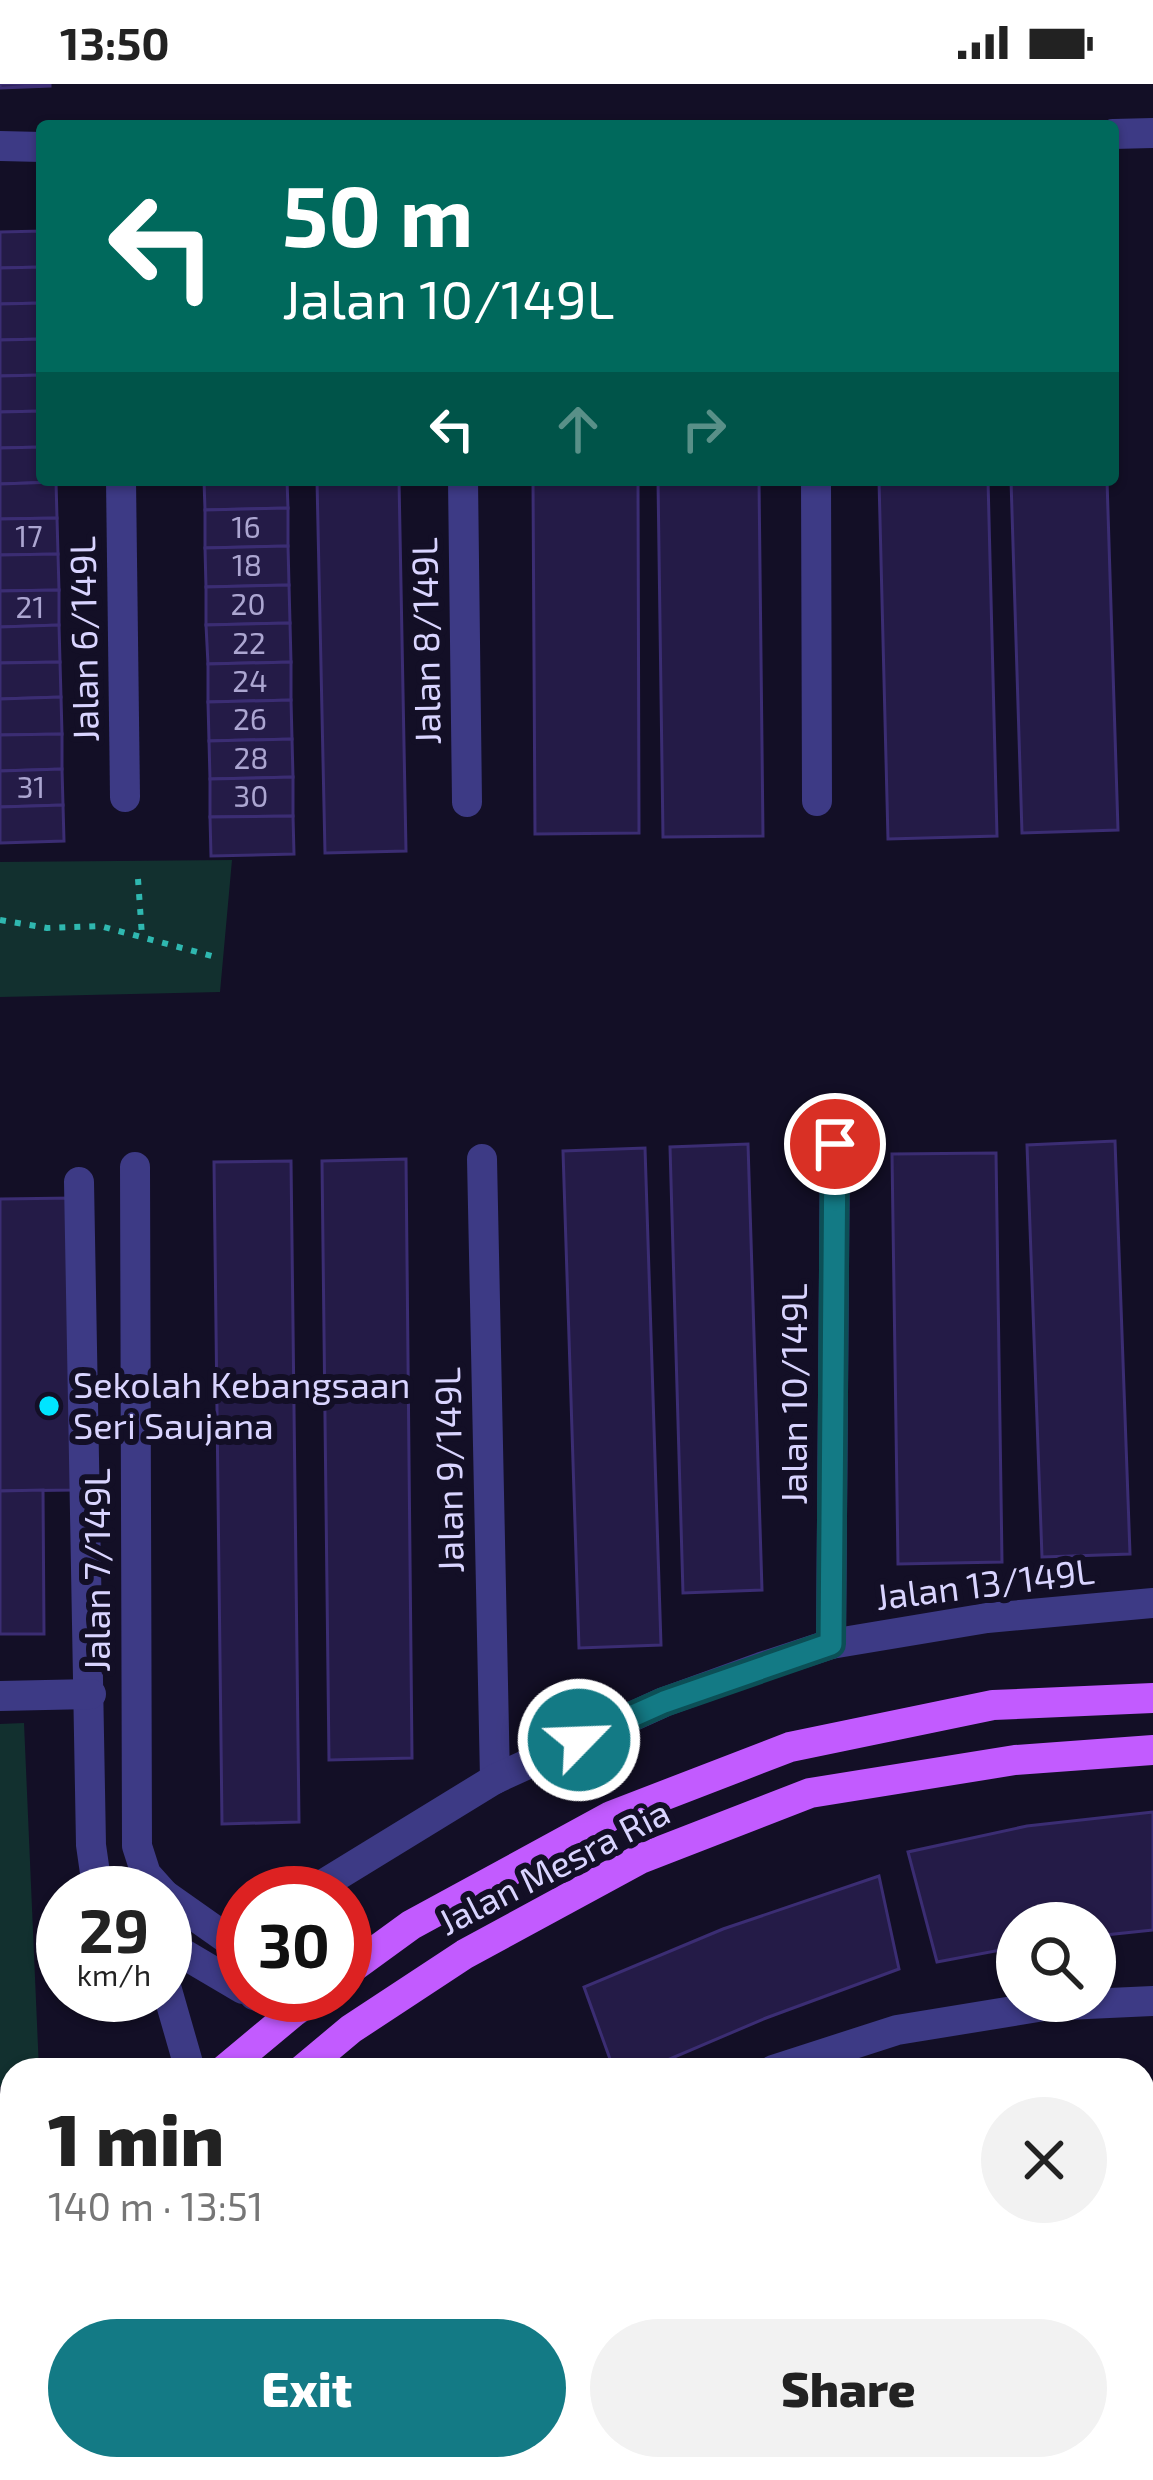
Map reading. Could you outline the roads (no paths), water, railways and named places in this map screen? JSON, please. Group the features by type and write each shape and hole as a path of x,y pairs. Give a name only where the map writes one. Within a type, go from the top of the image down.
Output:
{"main road":[{"name":"Jalan Mesra Ria","path":"372,1953 411,1925 611,1816 790,1747 992,1705 1153,1698"},
{"name":"Jalan Mesra Ria","path":"316,2058 351,2029 504,1933 640,1859 810,1793 1015,1760 1153,1750"},
{"path":"238,2058 282,2022"}],"street":[{"path":"1119,134 1153,134"},
{"path":"0,146 36,146"},
{"name":"Jalan 6/149L","path":"121,486 125,797"},
{"name":"Jalan 8/149L","path":"464,486 467,802"},
{"path":"816,486 817,801"},
{"name":"Jalan 10/149L","path":"831,1644 835,1144"},
{"name":"Jalan 9/149L","path":"482,1160 495,1779"},
{"name":"Jalan 7/149L","path":"135,1167 137,1846 143,1866"},
{"path":"79,1182 94,1866"},
{"name":"Jalan 13/149L","path":"353,1866 495,1779 664,1702 831,1644 987,1618 1153,1603"},
{"path":"0,1696 91,1694"},
{"path":"810,2058 897,2030 1044,2006 1153,2001"},
{"path":"176,2022 187,2058"}],"place":[{"name":"Sekolah Kebangsaan Seri Saujana","path":"49,1406"}]}
